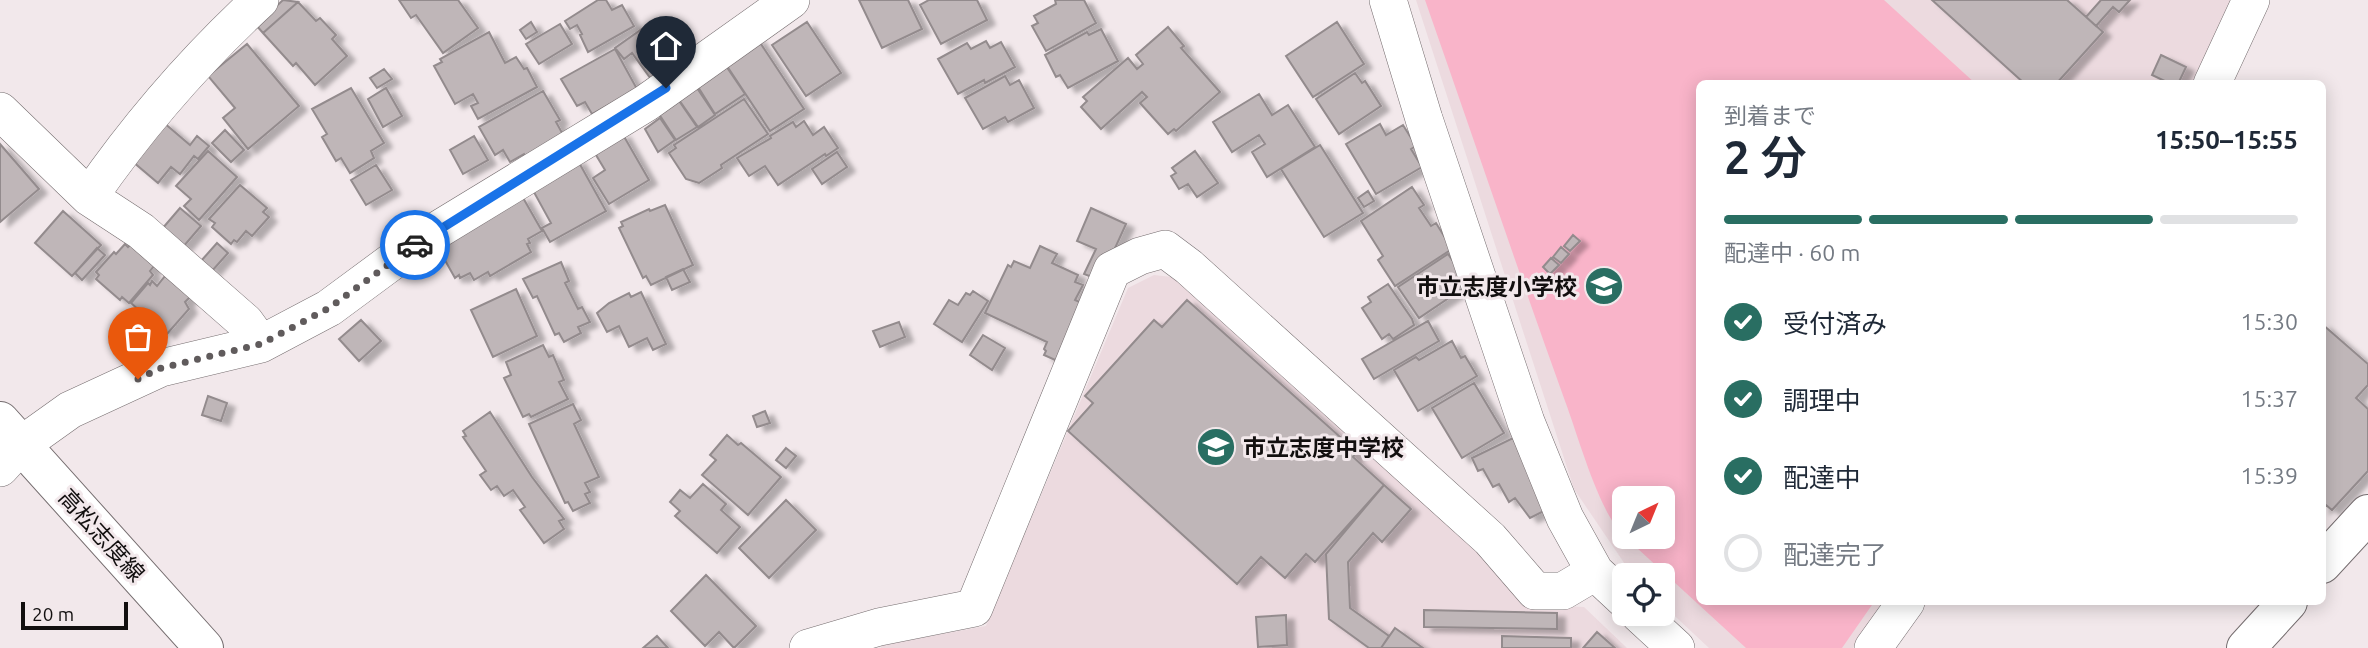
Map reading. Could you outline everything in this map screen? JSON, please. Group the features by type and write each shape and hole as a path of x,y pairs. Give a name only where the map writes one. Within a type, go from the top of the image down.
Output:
{"main road":[{"name":"高松志度線","path":"7,445 205,648"},
{"path":"2326,560 2368,514"},
{"path":"2246,648 2285,605"}],"street":[{"path":"89,198 117,156 222,35 260,0"},
{"path":"7,445 70,410 161,368 261,344 329,308 422,240 646,103 790,0"},
{"path":"1388,0 1424,119 1525,422 1564,518 1595,572 1612,588"},
{"path":"2214,80 2251,0"},
{"path":"0,111 89,198 141,231 246,322 261,344"},
{"path":"808,648 879,627 974,608 1112,270 1140,256 1165,249 1189,267 1490,539 1535,591 1563,591 1595,572"},
{"path":"1872,648 1904,605"},
{"path":"1652,626 1676,648"}],"shaded area":[{"name":"市立志度小学校","path":"1416,0 2233,0 2195,80 1696,80 1696,605 1883,605 1853,648 1709,648 1675,616 1675,563 1624,563 1615,550 1675,550 1675,486 1612,486 1612,545 1574,489"},
{"name":"市立志度小学校","path":"1425,0 1884,0 1972,80 1696,80 1696,602 1675,583 1675,563 1653,563 1639,550 1675,550 1675,486 1612,486 1612,520 1590,473"},
{"name":"市立志度中学校","path":"1154,275 1190,279 1541,605 1584,607 1627,648 881,648 881,645 986,626 1128,288"},
{"name":"市立志度小学校","path":"1699,605 1872,605 1842,648 1746,648"}],"building":[{"path":"283,0 298,2 263,33 256,25"},
{"path":"399,0 458,0 478,28 443,53 416,15 411,18"},
{"path":"598,0 606,0 612,10 622,5 634,26 588,52 577,25 570,29 565,21"},
{"path":"859,0 908,0 922,29 882,48"},
{"path":"929,0 977,0 987,20 941,44 920,5"},
{"path":"1055,0 1084,0 1096,23 1046,51 1032,26 1038,23 1034,16 1056,4"},
{"path":"1932,0 2067,0 2103,32 2060,80 2021,80"},
{"path":"2101,0 2130,0 2119,12 2113,7 2096,26 2086,17"},
{"path":"298,2 316,21 320,18 336,35 332,39 347,56 315,85 296,63 293,66 263,33"},
{"path":"656,19 690,59 653,82 632,53 624,59 615,48"},
{"path":"531,22 537,32 526,39 520,30"},
{"path":"807,22 841,73 806,96 772,45"},
{"path":"1337,22 1364,64 1313,97 1286,56"},
{"path":"560,24 572,44 539,64 526,44"},
{"path":"1168,27 1184,46 1181,48 1220,92 1176,131 1174,129 1168,134 1140,103 1147,97 1142,92 1101,129 1081,107 1087,101 1083,97 1128,58 1137,69 1143,64 1136,55"},
{"path":"1101,29 1118,61 1068,88 1060,75 1056,77 1045,55 1087,32 1089,35"},
{"path":"489,32 505,63 516,57 524,69 527,68 537,87 478,119 471,106 478,103 473,94 455,104 434,66 442,62 440,59"},
{"path":"757,38 804,109 770,131 723,60"},
{"path":"986,41 990,48 1001,42 1015,67 958,94 938,59 967,43 971,49"},
{"path":"247,44 299,106 248,149 223,118 235,108 208,76"},
{"path":"615,49 637,89 592,114 585,102 577,106 561,79"},
{"path":"2161,55 2186,67 2180,80 2163,80 2152,75"},
{"path":"724,63 745,94 715,114 695,82"},
{"path":"384,69 392,79 377,88 370,78"},
{"path":"1355,73 1362,83 1365,81 1381,106 1339,134 1316,99"},
{"path":"1005,76 1010,85 1019,80 1034,108 1008,122 1005,117 983,129 965,98"},
{"path":"695,85 715,115 698,127 677,97"},
{"path":"351,88 384,143 371,151 374,158 350,173 341,158 336,161 322,137 327,134 312,109"},
{"path":"386,88 402,116 383,127 368,99"},
{"path":"543,91 560,120 556,122 566,140 528,161 524,154 510,162 503,150 495,155 479,127"},
{"path":"1259,94 1272,115 1288,105 1315,147 1267,177 1252,152 1265,144 1259,135 1232,152 1213,122"},
{"path":"675,95 697,127 676,140 655,108"},
{"path":"744,99 768,134 699,183 686,179 669,153 676,148 674,145"},
{"path":"660,118 675,140 658,152 645,129"},
{"path":"804,121 813,135 824,127 838,148 778,185 765,166 749,176 737,158 793,122 796,127"},
{"path":"163,122 190,145 197,136 209,146 198,159 194,156 180,174 171,167 158,183 132,161"},
{"path":"1380,124 1386,135 1403,125 1416,146 1411,149 1422,167 1376,194 1346,144"},
{"path":"225,130 244,150 231,162 212,143"},
{"path":"622,133 649,180 609,204 593,178 605,170 593,150"},
{"path":"474,136 488,160 463,174 450,150"},
{"path":"0,144 39,189 0,222"},
{"path":"1320,145 1363,213 1324,237 1281,169"},
{"path":"208,151 237,177 199,220 184,206 191,199 176,186"},
{"path":"1195,151 1218,183 1197,197 1188,184 1179,189 1171,176 1176,173 1172,168"},
{"path":"837,152 847,167 822,184 812,169"},
{"path":"577,159 606,211 550,242 542,228 551,223 530,185"},
{"path":"376,165 392,190 366,205 351,180"},
{"path":"240,185 267,208 263,212 269,217 252,236 246,231 237,242 234,240 231,244 212,227 215,223 209,219"},
{"path":"1412,187 1424,205 1419,208 1431,226 1436,223 1452,249 1395,286 1378,260 1383,256 1361,221"},
{"path":"1368,191 1374,201 1364,207 1358,198"},
{"path":"522,196 542,231 528,239 531,252 490,276 488,272 474,280 470,273 455,278 437,246"},
{"path":"665,205 693,265 651,285 646,276 643,278 619,228 623,226 621,222"},
{"path":"180,208 201,226 183,247 162,229"},
{"path":"1091,208 1126,224 1111,257 1097,279 1084,274 1096,249 1077,241"},
{"path":"63,211 101,245 72,276 35,243"},
{"path":"1573,235 1580,241 1570,251 1564,246"},
{"path":"217,243 228,253 212,271 201,261"},
{"path":"125,244 128,247 130,245 154,266 150,271 153,275 129,303 122,297 120,300 96,279 99,275 96,272"},
{"path":"1040,246 1057,254 1052,263 1078,275 1075,282 1083,285 1075,300 1091,307 1064,364 1044,355 1047,342 985,313 1008,265 1011,267 1014,261 1030,268"},
{"path":"1561,247 1569,254 1561,263 1553,257"},
{"path":"97,248 105,255 82,280 75,273"},
{"path":"1448,254 1464,277 1465,287 1419,318 1398,287"},
{"path":"1551,258 1559,265 1550,274 1543,267"},
{"path":"561,262 569,281 565,283 578,309 582,307 590,322 578,327 581,333 564,342 559,333 555,335 537,296 533,298 523,279"},
{"path":"683,269 690,282 672,290 666,277"},
{"path":"165,276 190,297 185,302 189,309 167,334 160,327 156,332 139,317 142,313 131,303 148,283 150,285 152,281 157,286"},
{"path":"1388,284 1414,325 1393,339 1389,334 1382,339 1362,308 1371,302 1368,297"},
{"path":"516,289 537,336 493,357 471,310"},
{"path":"973,291 988,301 962,342 934,324 949,300 958,305 966,293 970,295"},
{"path":"641,292 666,344 653,350 647,338 629,347 619,326 607,332 597,313 609,303 629,293 631,297"},
{"path":"1187,300 1357,452 1353,457 1384,485 1315,562 1306,554 1285,578 1261,557 1237,584 1068,431 1093,403 1085,396 1154,320 1162,327"},
{"path":"361,320 381,341 359,361 339,339"},
{"path":"1428,321 1439,341 1374,379 1362,359"},
{"path":"899,322 905,337 880,347 873,331"},
{"path":"2326,327 2368,364 2368,385 2356,398 2368,409 2368,471 2332,510 2326,505"},
{"path":"983,335 1005,348 992,370 970,355"},
{"path":"1452,341 1461,358 1465,356 1477,376 1418,411 1394,370 1416,357 1419,360"},
{"path":"543,345 549,357 553,355 564,380 559,382 568,399 531,417 529,414 523,417 504,378 511,375 506,362"},
{"path":"1474,383 1504,433 1462,458 1432,408"},
{"path":"208,396 227,403 221,421 202,415"},
{"path":"573,404 581,420 574,424 599,477 585,483 590,492 585,494 590,503 573,511 568,502 565,503 529,424"},
{"path":"765,411 770,423 757,427 753,416"},
{"path":"490,412 532,477 564,519 559,521 564,529 544,543 520,510 525,507 513,490 504,496 497,486 491,490 480,475 486,471 463,437 466,436 463,431"},
{"path":"727,435 738,445 741,443 781,477 748,515 702,475 716,460 710,455"},
{"path":"1513,438 1538,487 1546,510 1530,518 1515,498 1509,502 1499,484 1493,487 1483,469 1478,471 1472,458"},
{"path":"786,448 796,456 786,468 776,460"},
{"path":"703,484 726,504 721,510 740,527 717,553 675,516 680,511 670,502 680,490 690,498"},
{"path":"1384,485 1411,509 1382,542 1373,533 1348,562 1350,608 1389,636 1381,648 1369,648 1329,619 1326,554"},
{"path":"786,500 816,530 769,578 739,548"},
{"path":"706,575 756,626 734,648 719,632 705,646 671,611"},
{"path":"1424,610 1557,613 1557,629 1424,627"},
{"path":"1286,615 1287,645 1258,647 1256,617"},
{"path":"1395,628 1423,648 1381,648"},
{"path":"1597,632 1615,648 1583,648"},
{"path":"657,636 668,648 643,648"},
{"path":"1502,636 1571,638 1571,648 1502,648"}],"way so far":[{"path":"138,379 161,368 261,344 329,308 415,245"}],"place":[{"name":"市立志度小学校","path":"1604,286"},
{"name":"市立志度中学校","path":"1216,447"}],"route":[{"path":"415,245 646,103 666,88"}]}
